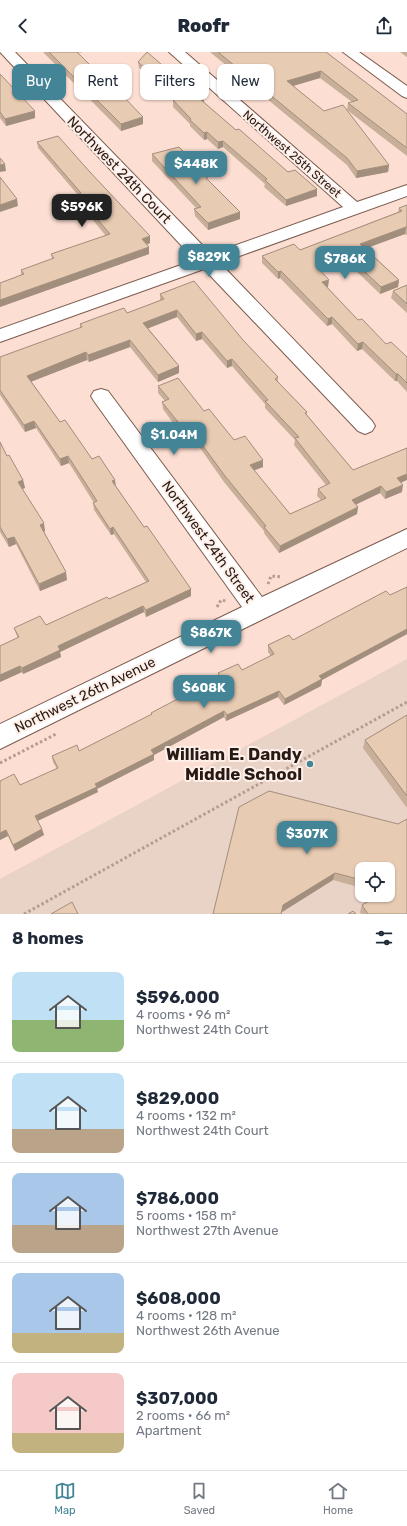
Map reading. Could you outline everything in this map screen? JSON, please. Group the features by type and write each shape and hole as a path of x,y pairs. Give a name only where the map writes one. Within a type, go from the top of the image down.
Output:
{"street":[{"name":"Northwest 24th Court","path":"7,52 207,263 365,426"},
{"name":"Northwest 25th Street","path":"176,52 355,209"},
{"path":"350,52 407,93"},
{"path":"0,336 407,190"},
{"name":"Northwest 24th Street","path":"101,396 258,610"},
{"name":"Northwest 26th Avenue","path":"0,737 407,538"}],"path":[{"path":"24,914 407,702"}],"shaded area":[{"name":"William E. Dandy Middle School","path":"407,659 407,914 0,914 0,879"}],"building":[{"path":"49,52 77,52 89,64 74,64 74,77 66,69 66,64 61,64"},
{"path":"147,52 161,64 140,64 138,62"},
{"path":"218,52 326,52 407,114 407,148 348,103 358,100 321,71 287,81 324,111 343,105 389,165 357,171 347,158 274,98 274,64 233,64"},
{"path":"0,74 12,87 12,100 25,100 35,111 5,119 0,112"},
{"path":"97,100 127,100 143,117 121,124"},
{"path":"173,100 201,100 236,130 239,129 288,172 295,170 317,189 286,200 265,180 267,179 223,141 218,142 207,132 204,133 190,120 191,119"},
{"path":"58,136 150,236 142,239 149,247 0,300 0,283 24,274 21,270 54,258 51,254 110,234 77,195 81,193 37,142"},
{"path":"179,147 208,177 206,178 240,212 208,223 194,209 201,207 152,154"},
{"path":"0,158 5,164 0,165"},
{"path":"0,177 17,199 0,205"},
{"path":"407,205 407,227 360,244 399,280 381,287 347,255 317,267 329,280 322,282 358,320 362,319 386,344 391,342 407,357 407,383 363,342 358,344 332,317 328,319 281,271 278,272 262,256 294,244 300,250 402,211 399,208"},
{"path":"194,281 243,340 278,377 275,379 307,412 305,413 353,470 407,448 407,474 397,478 403,485 386,492 381,486 352,500 358,507 280,546 192,431 186,434 176,422 178,422 162,402 169,399 158,386 178,378 204,411 209,409 234,440 245,436 263,460 250,465 290,514 326,498 318,489 330,483 295,438 299,437 265,401 268,400 232,359 227,361 202,332 196,334 177,310 143,323 179,366 158,375 130,340 88,355 86,352 27,376 60,422 65,420 92,459 99,456 115,480 112,481 144,527 147,526 191,589 146,610 143,606 58,646 60,650 22,668 20,666 0,675 0,646 19,637 14,628 40,616 46,625 107,597 109,599 149,581 113,527 110,529 93,503 97,501 68,456 60,459 34,421 24,425 0,390 0,357 82,327 80,324 124,308 127,313 164,299 160,294"},
{"path":"407,285 407,304 393,291"},
{"path":"0,442 7,456 9,455 23,480 18,482 44,523 40,525 66,572 39,584 14,537 7,539 0,527"},
{"path":"407,587 407,629 319,676 322,679 285,699 279,691 227,715 224,711 151,750 154,754 95,784 97,787 35,816 42,829 13,845 6,830 0,833 0,781 14,774 20,785 58,768 52,756 77,745 79,751 152,714 151,713 189,693 191,696 223,681 218,673 238,664 242,670 274,654 268,645 289,635 293,640 386,591 390,595"},
{"path":"407,715 407,796 365,740"},
{"path":"269,791 398,824 407,819 407,914 368,914 362,905 367,902 395,902 395,862 355,862 355,878 335,873 283,905 281,914 213,914 239,807"},
{"path":"72,902 78,914 51,914"},
{"path":"353,911 356,914 348,914"}],"place":[{"name":"William E. Dandy Middle School","path":"310,764"}]}
